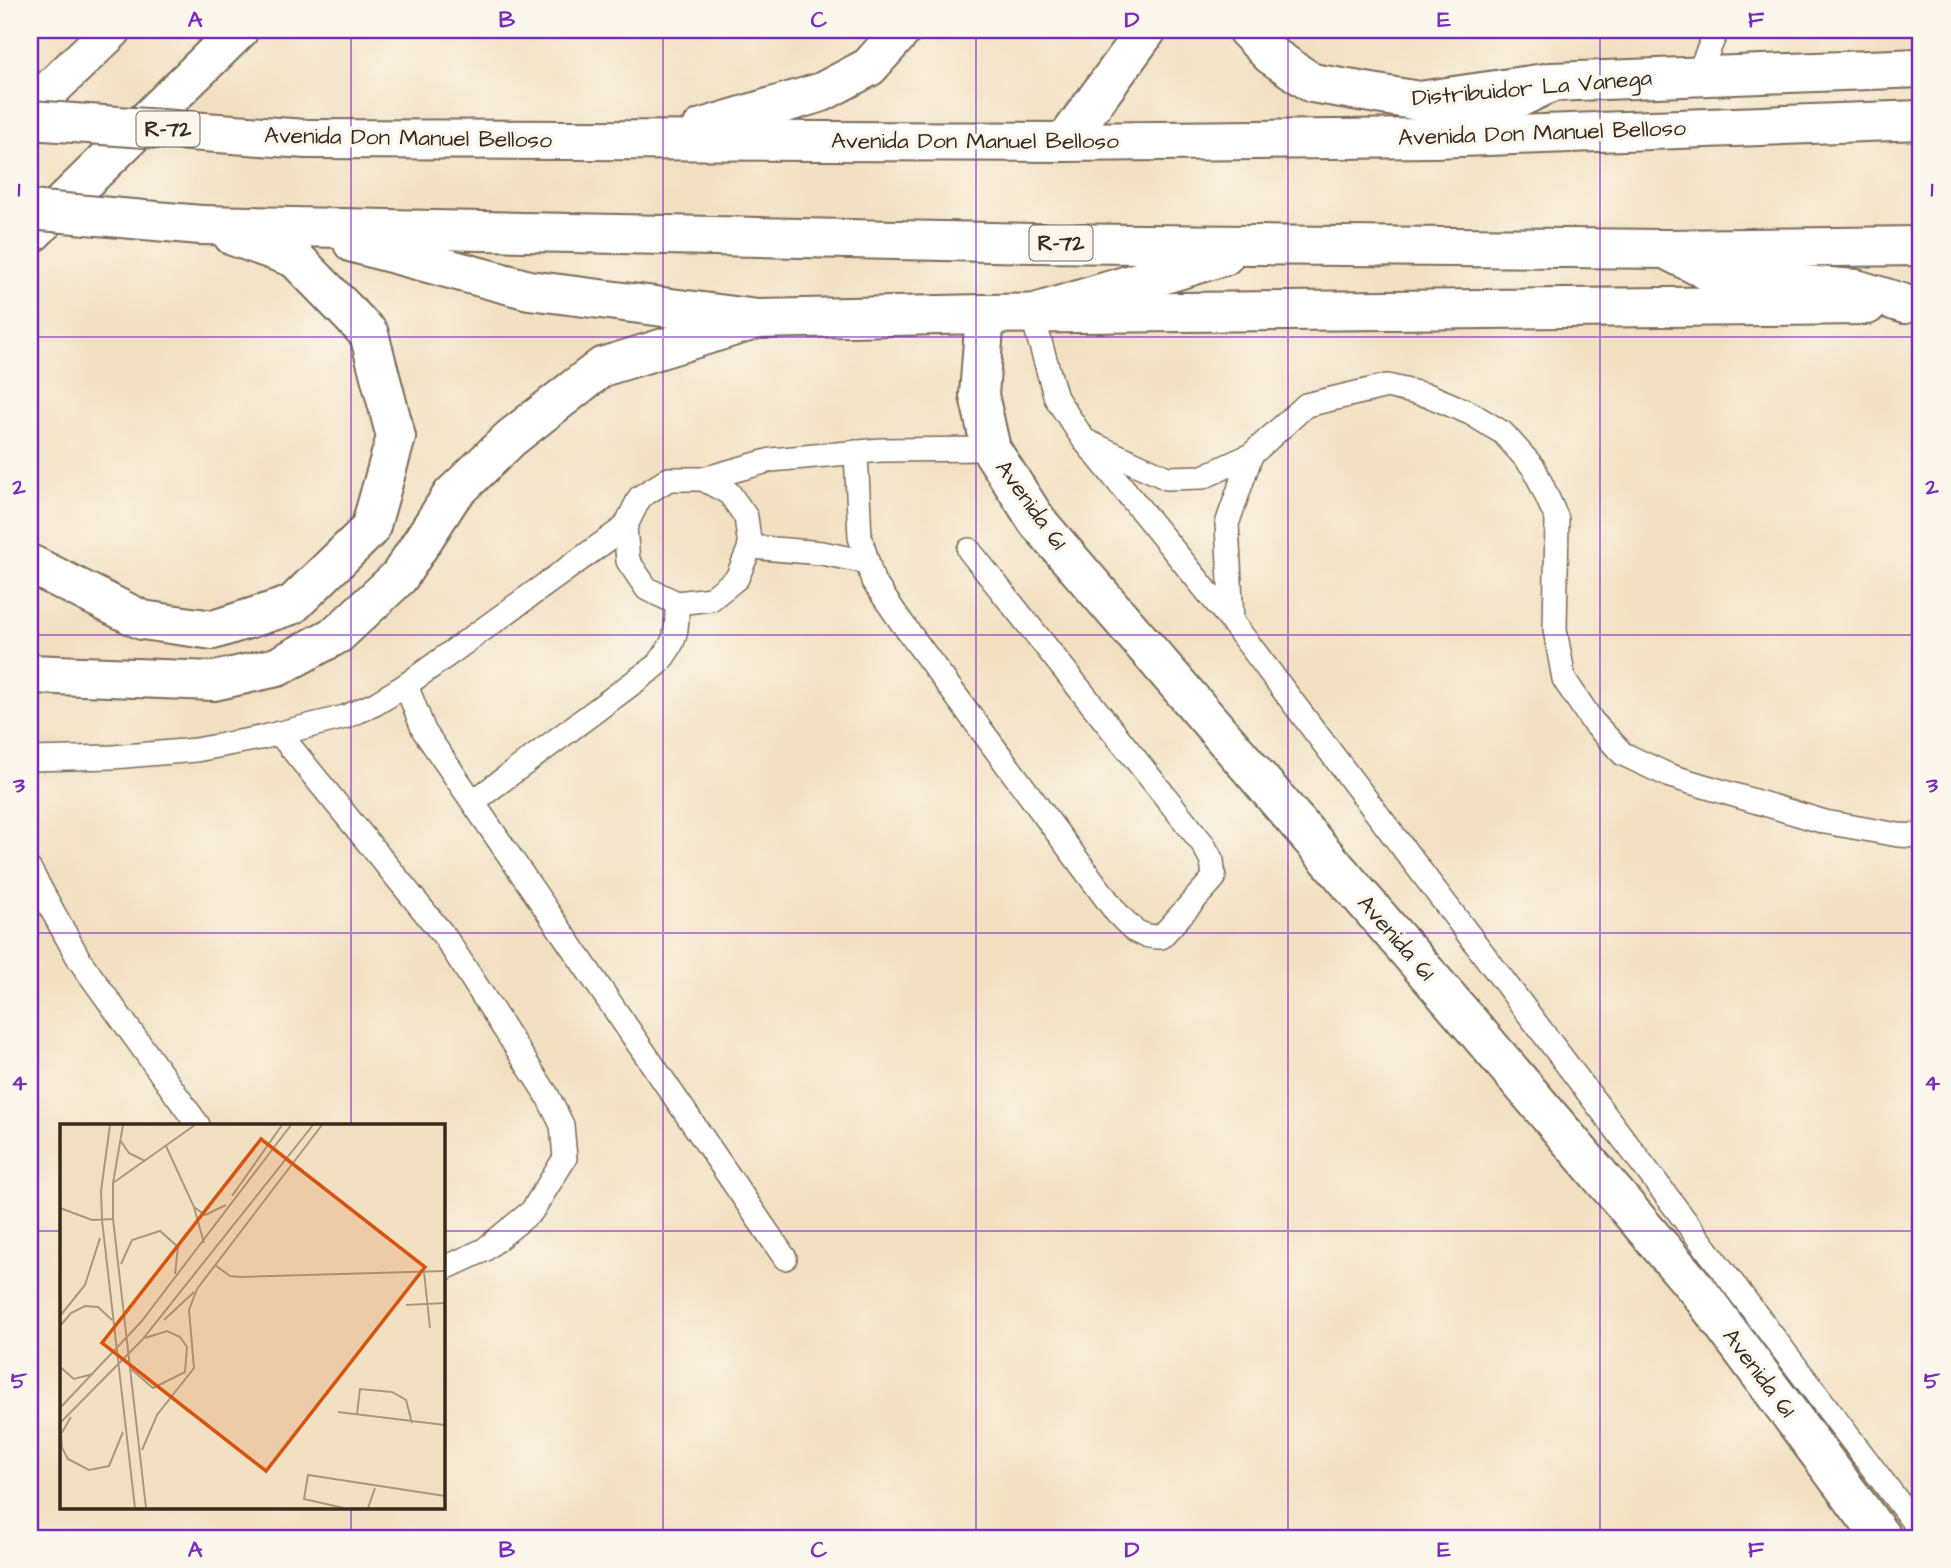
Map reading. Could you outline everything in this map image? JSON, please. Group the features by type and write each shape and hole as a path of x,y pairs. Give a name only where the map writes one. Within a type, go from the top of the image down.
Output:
{"main road":[{"path":"30,109 112,30"},
{"path":"30,234 239,30"},
{"path":"662,140 822,92 869,67 902,30"},
{"path":"1065,142 1147,30"},
{"name":"Distribuidor La Vanega","path":"1247,30 1271,55 1312,83 1419,101 1552,82 1921,68"},
{"path":"1434,138 1552,82"},
{"path":"1419,101 1477,117 1523,134"},
{"name":"Avenida Don Manuel Belloso","path":"30,120 306,139 1065,142 1434,138 1921,120"},
{"name":"R-72","path":"30,210 201,225 1018,243 1666,249 1921,246"},
{"path":"30,564 142,620 213,631 292,605 370,529 396,437 369,334 295,258 201,225"},
{"name":"R-72","path":"293,227 529,290 758,319 1913,304"},
{"name":"R-72","path":"1032,314 1261,245"},
{"path":"1666,249 1724,279 1856,289 1913,304"},
{"name":"Avenida 61","path":"985,314 979,395 990,449 1037,522 1699,1292 1882,1538"},
{"path":"30,674 214,681 277,667 338,634 399,577 452,495 511,438 602,367 758,319"}],"lane":[{"path":"1697,76 1717,30"},
{"path":"1032,314 1056,398 1084,440 1232,622 1921,1532"},
{"path":"1084,440 1167,478 1203,477 1251,455 1306,405 1387,386 1430,396 1470,413 1503,433 1534,468 1556,519 1555,630 1564,679 1592,721 1623,754 1670,776 1825,822 1898,835 1921,835"},
{"path":"30,758 113,757 196,750 345,717 375,704 406,685 625,527 640,497 669,479 703,479 771,460 856,452 990,449"},
{"path":"856,452 860,537 873,581 1116,912 1133,930 1146,937 1161,937 1214,878 1212,862 1203,844 969,550"},
{"path":"1232,622 1227,524 1251,455"},
{"path":"625,527 628,561 647,589 677,603 711,599 737,578 750,547 746,517 729,493 703,479"},
{"path":"750,547 822,553 867,562"},
{"path":"473,802 657,665 677,633 677,603"},
{"path":"406,685 425,731 785,1258"},
{"path":"279,733 445,937 547,1095 562,1125 565,1158 532,1211 484,1250 444,1269"},
{"path":"30,870 80,961 197,1124"}]}
